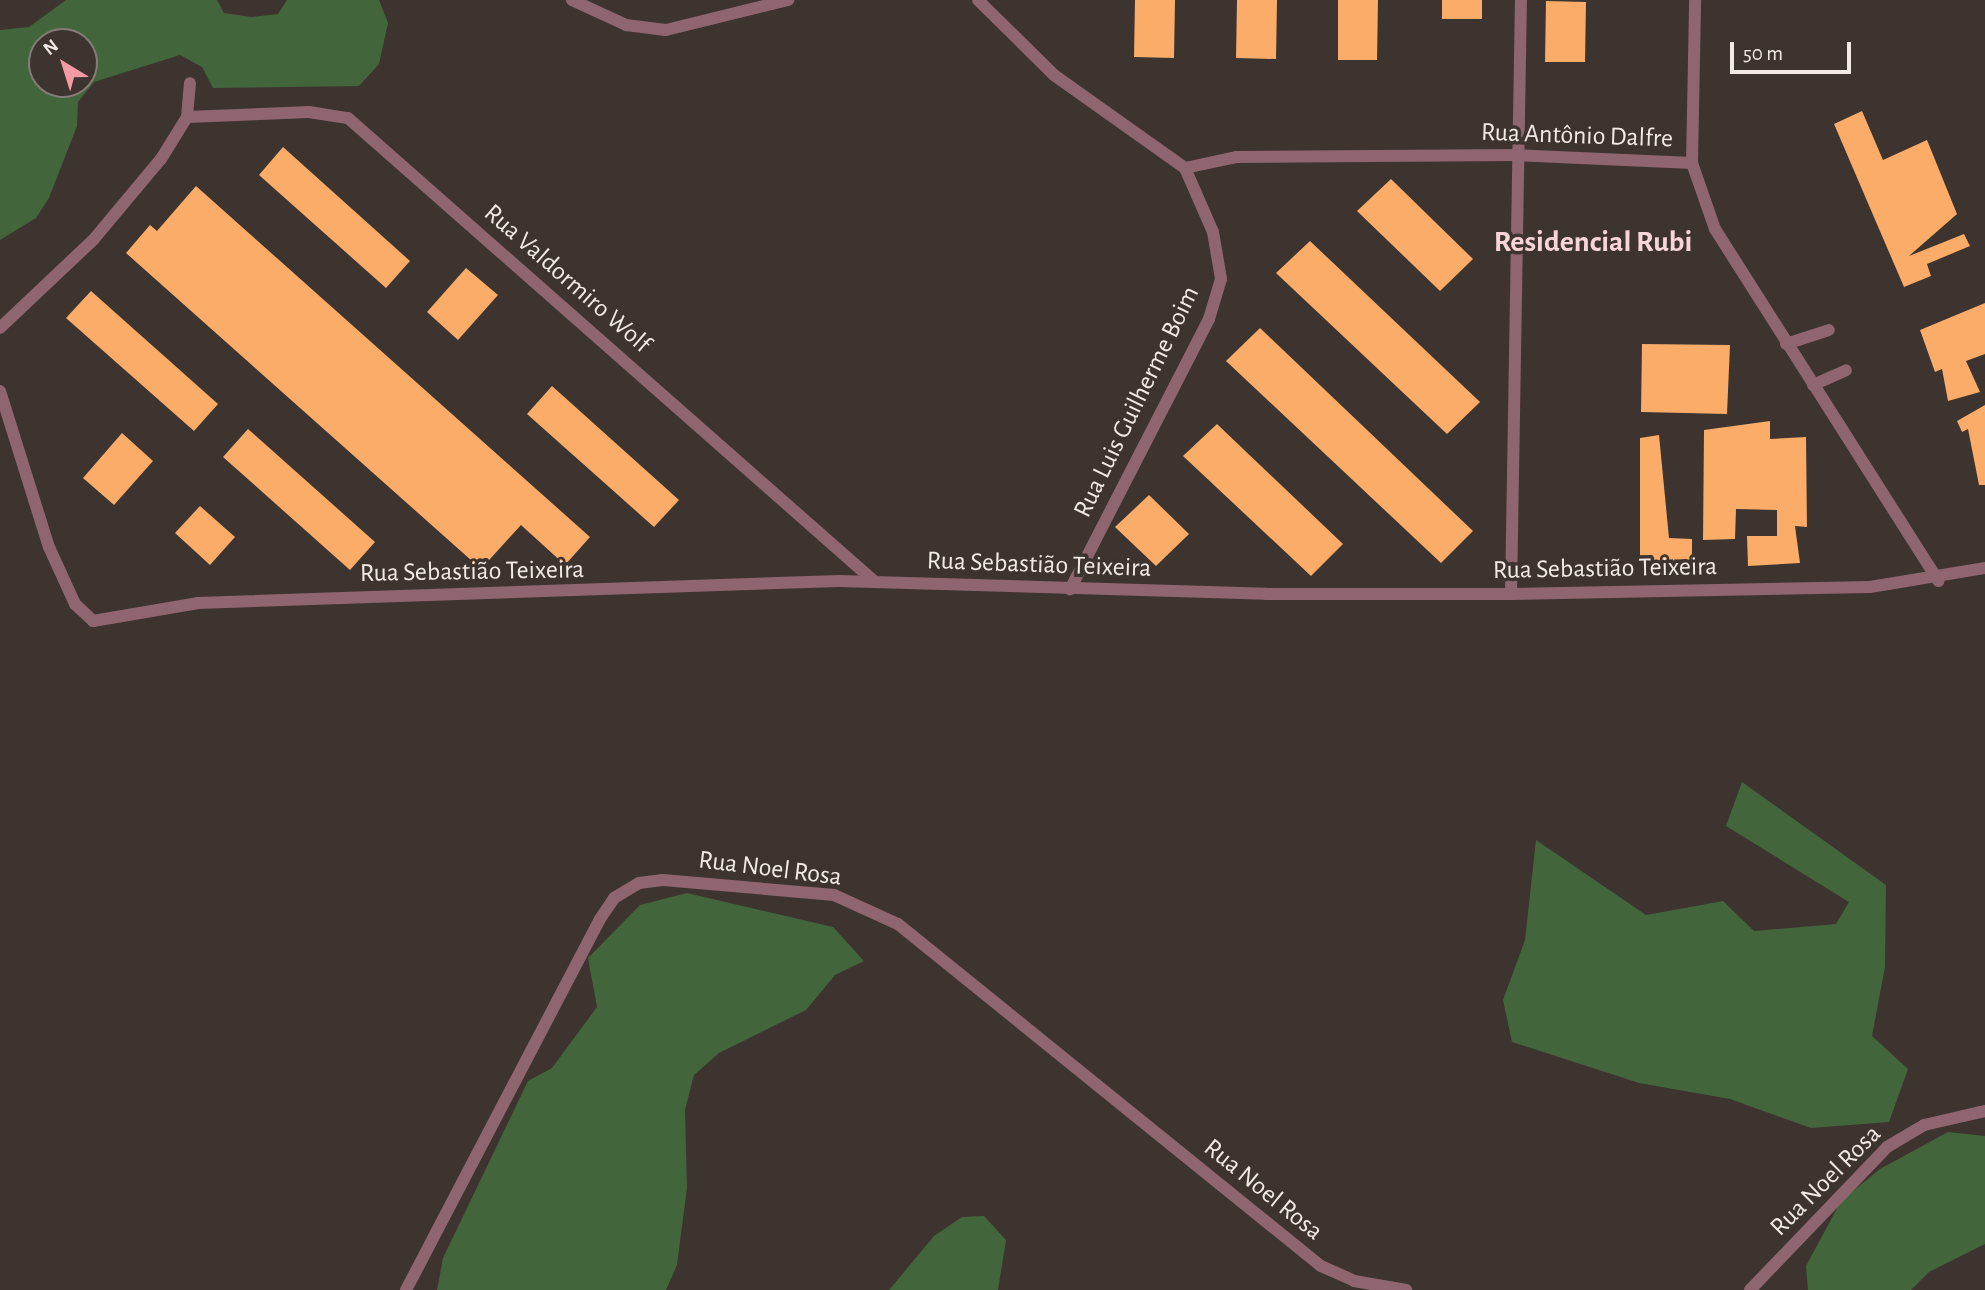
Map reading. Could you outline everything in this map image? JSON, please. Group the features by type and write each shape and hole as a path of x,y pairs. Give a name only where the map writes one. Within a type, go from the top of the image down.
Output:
{"street":[{"path":"572,0 626,25 666,30 788,0"},
{"path":"978,0 1054,75 1185,167"},
{"path":"1511,594 1514,155 1521,0"},
{"path":"1692,163 1695,0"},
{"path":"0,328 94,239 161,159 187,117 190,83"},
{"name":"Rua Valdormiro Wolf","path":"187,117 309,112 348,118 875,582"},
{"name":"Rua Antônio Dalfre","path":"1185,167 1236,157 1514,155 1692,163 1715,229 1938,581"},
{"name":"Rua Luis Guilherme Boim","path":"1070,589 1209,319 1221,279 1213,232 1185,167"},
{"path":"1786,344 1829,330"},
{"path":"1813,385 1846,370"},
{"name":"Rua Sebastião Teixeira","path":"0,391 49,547 75,604 93,621 198,603 875,582 1070,589 1511,594 1938,581 1985,568"},
{"name":"Rua Noel Rosa","path":"406,1290 600,919 614,898 639,883 663,880 834,895 887,918 1321,1266 1354,1281 1406,1290"},
{"name":"Rua Noel Rosa","path":"1750,1290 1887,1147 1924,1125 1985,1111"}],"green space":[{"path":"66,0 217,0 224,13 251,17 278,14 287,0 379,0 388,23 379,64 359,86 213,88 202,67 180,55 98,81 98,28 28,28 28,98 81,98 78,102 77,126 49,198 36,218 0,240 0,30 29,27"},
{"path":"1742,782 1886,885 1885,967 1872,1036 1908,1069 1889,1122 1811,1128 1730,1099 1639,1083 1512,1042 1503,1000 1525,940 1536,840 1646,915 1723,901 1754,931 1836,924 1849,902 1726,826"},
{"path":"687,893 833,927 864,961 835,975 806,1010 719,1053 694,1075 685,1110 687,1188 677,1265 666,1290 437,1290 443,1258 528,1081 552,1068 597,1007 588,958 640,905"},
{"path":"1948,1132 1985,1136 1985,1244 1929,1272 1911,1290 1808,1290 1806,1266 1841,1201 1880,1169"},
{"path":"984,1216 1006,1240 998,1290 889,1290 934,1236 962,1217"}],"building":[{"path":"1135,0 1175,0 1174,58 1134,57"},
{"path":"1237,0 1277,0 1276,59 1236,58"},
{"path":"1338,0 1378,0 1377,60 1338,60"},
{"path":"1442,0 1482,0 1482,19 1442,19"},
{"path":"1546,1 1586,2 1585,62 1545,62"},
{"path":"1862,111 1883,160 1927,140 1957,214 1909,256 1964,234 1970,246 1927,264 1931,276 1904,287 1834,124"},
{"path":"283,147 410,261 386,288 259,175"},
{"path":"1391,179 1473,259 1440,291 1357,211"},
{"path":"196,186 590,537 565,565 521,525 481,569 126,253 150,225 157,231"},
{"path":"1310,241 1480,402 1447,434 1276,273"},
{"path":"466,268 498,295 458,340 427,312"},
{"path":"91,291 218,404 194,431 66,318"},
{"path":"1985,303 1985,354 1966,361 1980,392 1948,401 1942,369 1935,372 1920,330"},
{"path":"1260,328 1473,531 1441,563 1226,361"},
{"path":"1642,344 1730,345 1727,414 1641,412"},
{"path":"552,386 679,500 654,527 527,414"},
{"path":"1985,405 1985,485 1979,485 1968,429 1962,432 1957,421"},
{"path":"1770,421 1770,439 1806,437 1807,527 1795,526 1800,563 1748,566 1747,536 1777,536 1777,510 1736,509 1735,539 1703,540 1704,430"},
{"path":"1217,424 1343,544 1311,576 1183,456"},
{"path":"248,429 375,542 350,570 223,457"},
{"path":"122,433 153,461 114,505 83,478"},
{"path":"1659,435 1669,538 1692,539 1692,562 1640,564 1640,438"},
{"path":"1149,495 1189,534 1156,566 1115,527"},
{"path":"200,506 235,537 210,565 175,533"}],"district":[{"name":"Residencial Rubi","path":"1593,242"}]}
